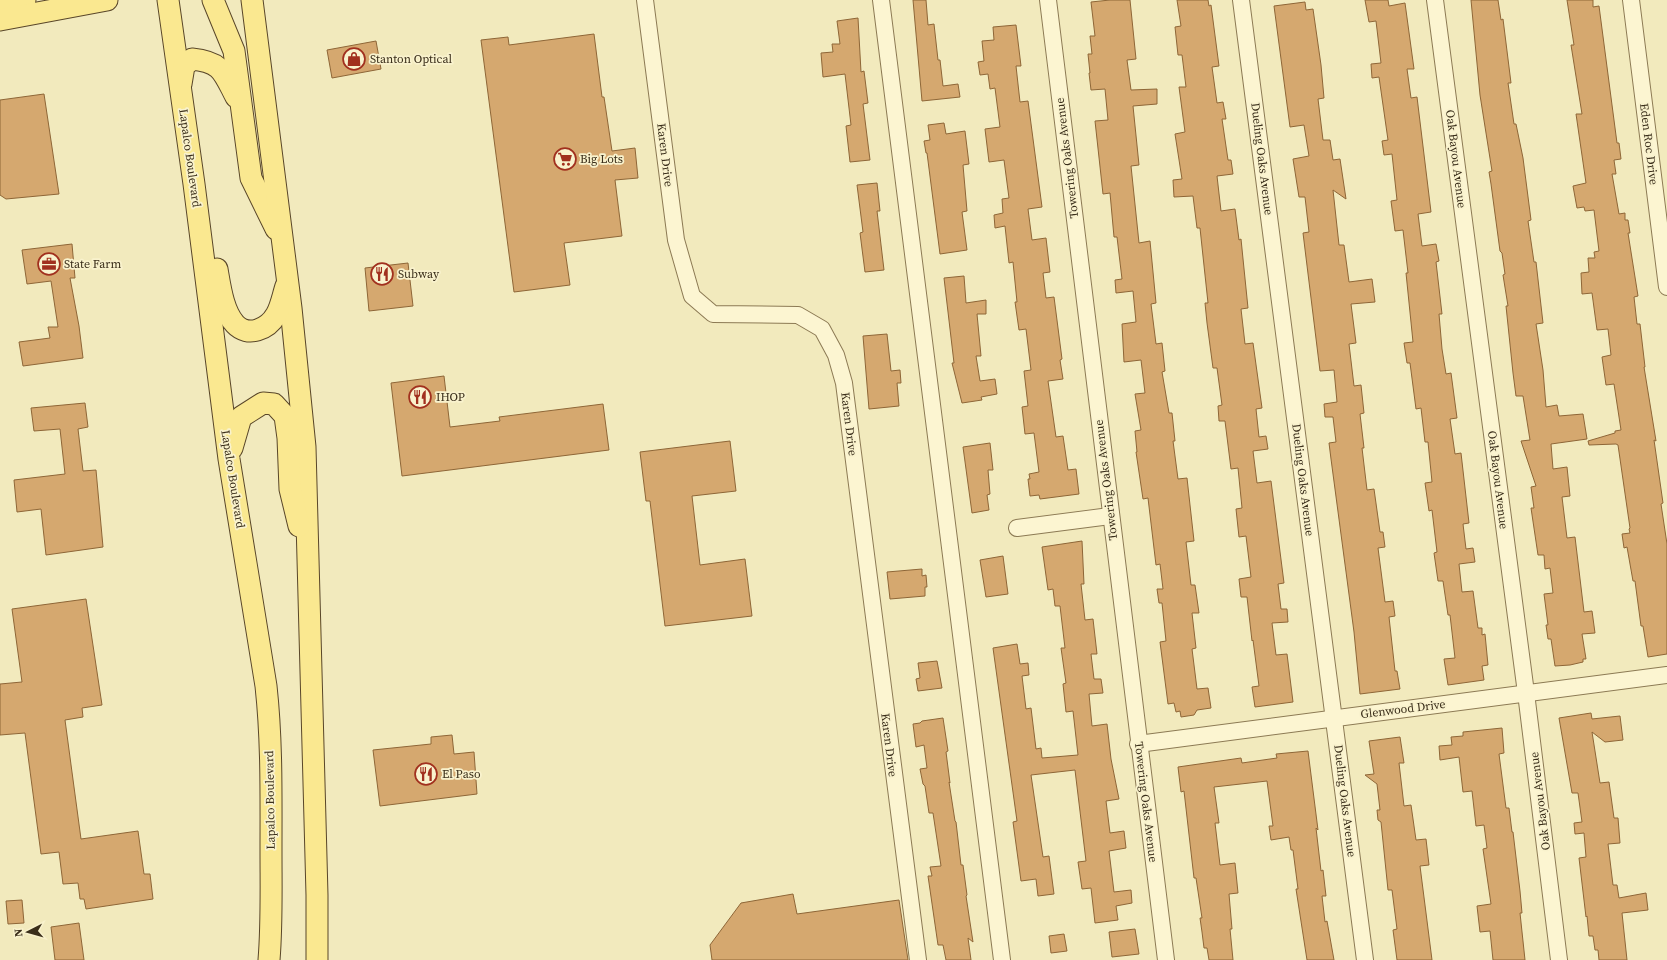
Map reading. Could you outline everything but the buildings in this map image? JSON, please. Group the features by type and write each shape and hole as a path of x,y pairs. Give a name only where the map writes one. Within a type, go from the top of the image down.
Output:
{"main road":[{"path":"0,4 25,0"},
{"path":"0,20 107,0"},
{"name":"Lapalco Boulevard","path":"168,0 181,85 229,459 269,716 271,806 271,913 269,960"},
{"path":"213,0 234,51 251,178 284,246"},
{"path":"252,0 288,279 305,447 317,895 317,960"},
{"path":"181,85 184,66 192,59 208,61 221,70 243,110"},
{"path":"194,184 211,239 221,290 228,312 236,324 246,331 258,331 267,325 276,316 288,279"},
{"path":"229,459 241,417 262,403 274,404 285,416 288,438 290,489 309,565"}],"street":[{"name":"Karen Drive","path":"646,0 676,240 692,296 713,314 798,315 822,329 836,355 844,383 918,960"},
{"path":"881,0 1002,960"},
{"name":"Towering Oaks Avenue","path":"1048,0 1138,744 1166,960"},
{"name":"Dueling Oaks Avenue","path":"1241,0 1365,960"},
{"name":"Oak Bayou Avenue","path":"1436,0 1559,960"},
{"name":"Eden Roc Drive","path":"1631,0 1667,287"},
{"path":"1017,528 1110,516"},
{"name":"Glenwood Drive","path":"1138,744 1667,675"}],"place":[{"name":"Stanton Optical","path":"354,59"},
{"name":"Big Lots","path":"565,159"},
{"name":"State Farm","path":"49,264"},
{"name":"Subway","path":"382,274"},
{"name":"IHOP","path":"420,397"},
{"name":"El Paso","path":"426,774"}]}
